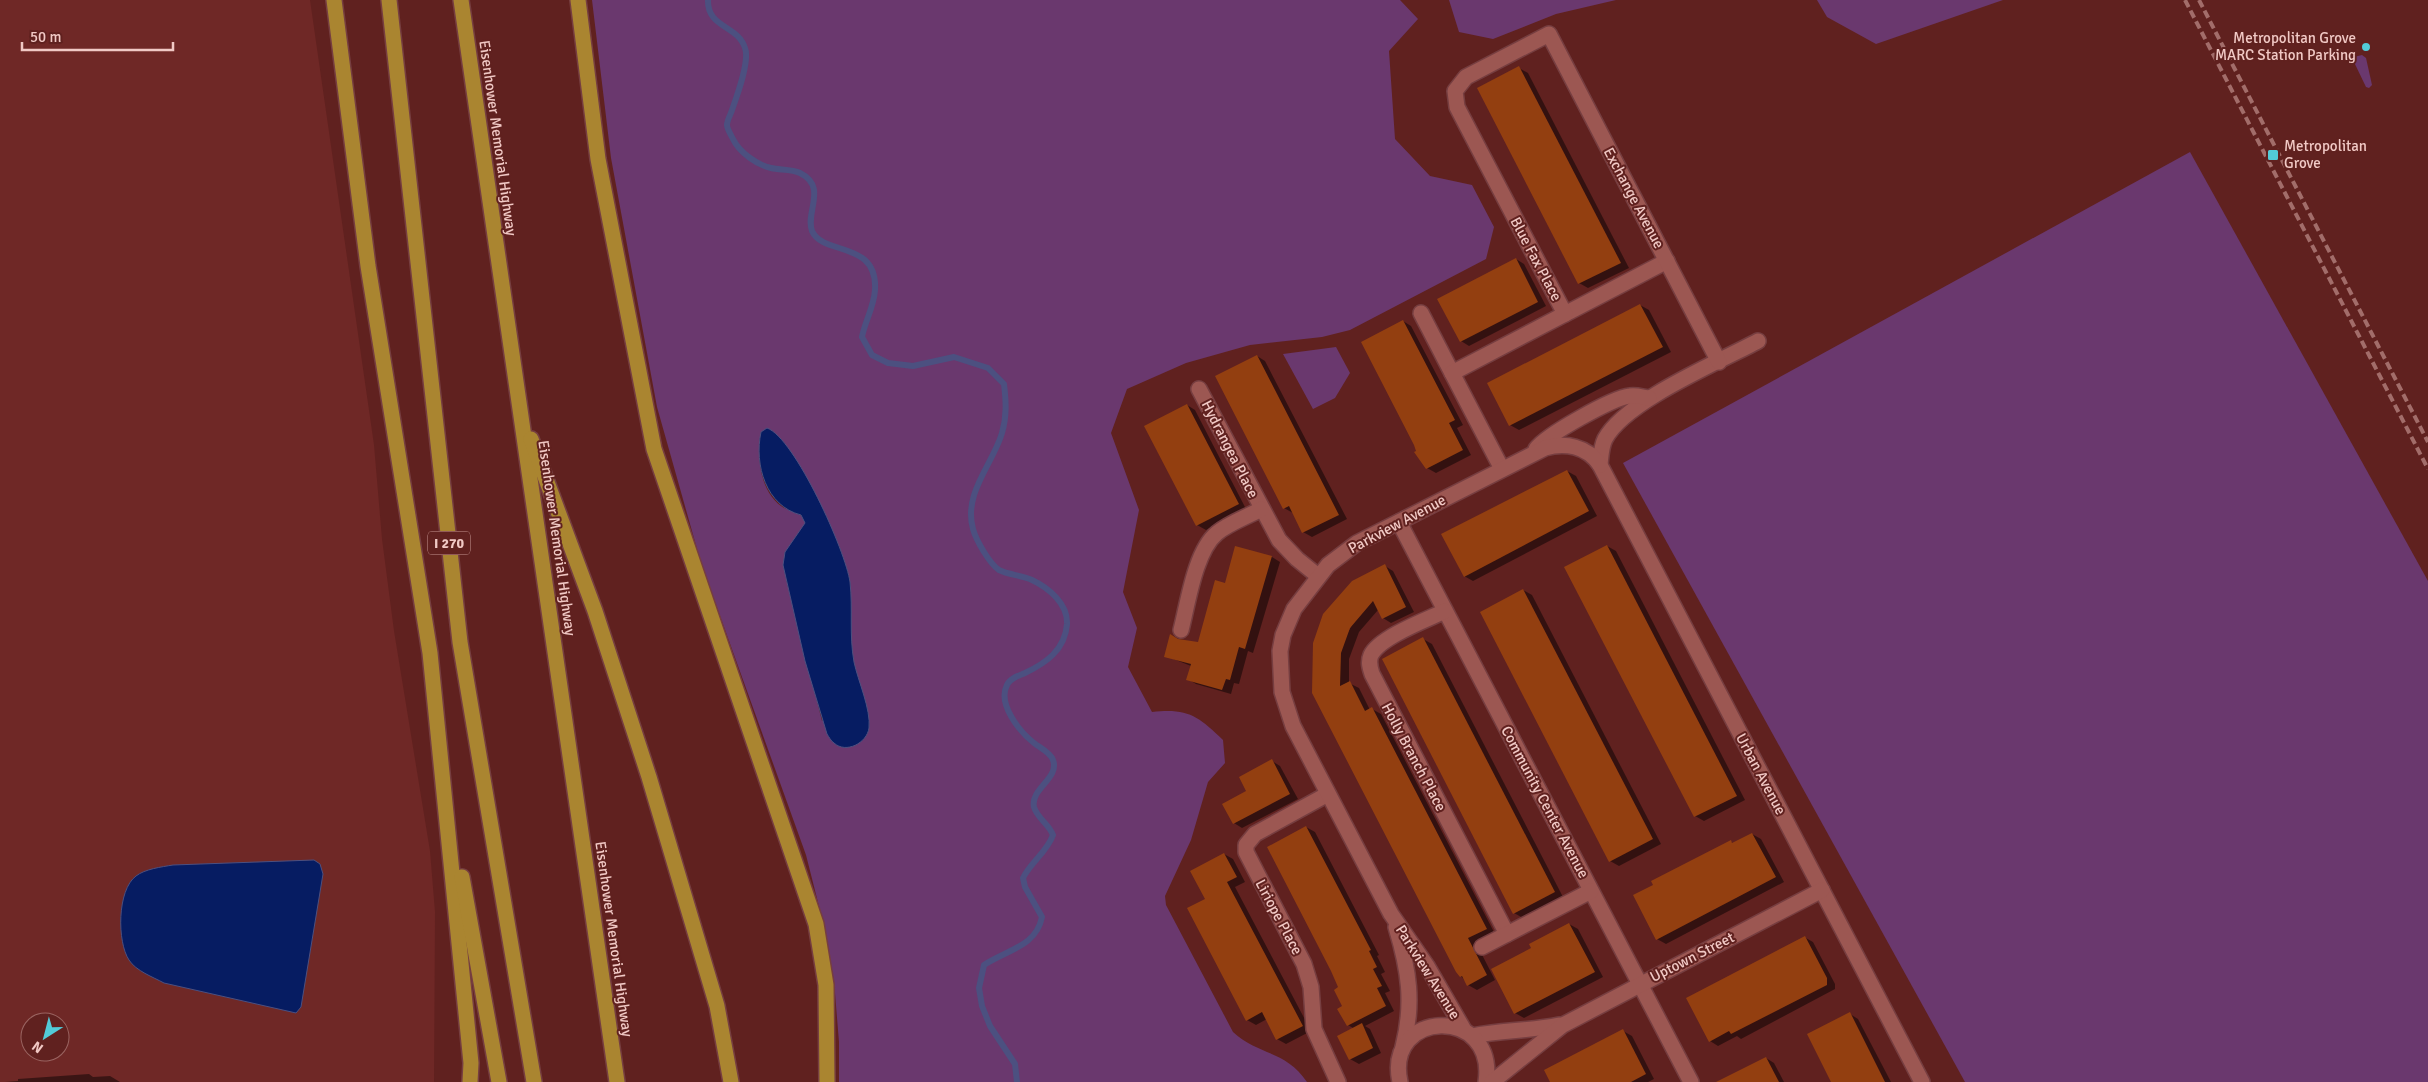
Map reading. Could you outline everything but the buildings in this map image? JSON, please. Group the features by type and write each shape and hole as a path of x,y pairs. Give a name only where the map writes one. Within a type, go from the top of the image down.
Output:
{"highway":[{"name":"I 270","path":"334,0 368,266 430,654 446,795 475,942 498,1082"},
{"name":"I 270","path":"389,0 460,642 534,1082"},
{"name":"Eisenhower Memorial Highway","path":"461,0 617,1082"},
{"path":"578,0 598,159 654,449 816,924 826,985 828,1082"},
{"path":"521,412 595,610 649,777 717,1006 731,1082"},
{"path":"446,795 471,1064 470,1082"}],"street":[{"name":"Exchange Avenue","path":"1549,34 1720,362"},
{"name":"Blue Fax Place","path":"1452,373 1565,314 1455,99 1455,91 1466,77 1549,34"},
{"path":"1565,314 1667,261"},
{"path":"1421,313 1502,469"},
{"name":"Parkview Avenue","path":"1486,1082 1488,1070 1486,1057 1468,1033 1427,966 1391,914 1286,710 1280,671 1283,635 1288,620 1301,598 1318,576 1340,555 1357,543 1534,452 1542,441 1552,434 1619,399 1633,395 1649,398 1758,342"},
{"name":"Hydrangea Place","path":"1199,389 1261,509 1287,551 1318,576"},
{"path":"1600,465 1601,449 1611,430 1627,413 1649,398"},
{"name":"Urban Avenue","path":"1534,452 1555,445 1572,446 1589,454 1600,465 1922,1082"},
{"name":"Hydrangea Place","path":"1181,630 1200,560 1208,544 1218,532 1261,509"},
{"name":"Community Center Avenue","path":"1399,522 1640,984 1687,1081"},
{"name":"Holly Branch Place","path":"1445,611 1382,643 1370,657 1369,666 1507,934"},
{"name":"Liriope Place","path":"1328,794 1255,834 1246,845 1246,852 1304,964 1311,987 1314,1029 1338,1082"},
{"path":"1482,947 1591,890"},
{"name":"Uptown Street","path":"1492,1082 1563,1024 1822,890"},
{"name":"Parkview Avenue","path":"1391,914 1400,942 1410,990 1409,1023 1398,1061 1400,1082"},
{"name":"Uptown Street","path":"1402,1050 1418,1032 1429,1026 1447,1025 1468,1033 1517,1032 1563,1024"}],"shaded area":[{"path":"0,0 310,0 374,445 382,539 394,631 430,851 435,912 434,1082 0,1082"},
{"path":"592,0 1400,0 1418,19 1389,51 1395,139 1430,176 1472,185 1494,227 1486,259 1350,330 1322,337 1250,345 1186,363 1127,389 1111,433 1139,510 1123,592 1137,628 1128,667 1152,712 1175,711 1192,716 1223,740 1225,763 1208,782 1191,840 1165,896 1166,905 1233,1032 1252,1045 1290,1064 1307,1082 839,1082 839,1042 834,981 824,926 806,855 701,563 657,407 611,158","holes":["767,429 778,437 790,452 817,498 847,568 850,583 850,632 853,659 859,685 822,721 786,579 797,535 806,523 803,517 784,508 774,499 768,491 761,472 759,451 761,432"]},
{"path":"1449,0 1616,0 1556,14 1493,39 1459,32"},
{"path":"1817,0 2003,0 1876,44 1827,17"},
{"path":"2362,55 2366,58 2372,85 2369,88 2366,87 2353,60 2354,57"},
{"path":"2190,152 2428,581 2428,1082 1965,1082 1623,463"},
{"path":"1336,347 1350,373 1335,398 1313,409 1283,354"},
{"path":"767,428 778,436 805,473 839,547 850,582 854,662 868,712 869,728 860,742 850,747 839,746 827,734 805,661 783,565 785,552 805,523 801,515 779,503 765,482 759,458 759,445 761,432"},
{"path":"314,860 320,864 323,874 301,1007 296,1013 164,983 140,971 129,960 122,941 122,904 125,892 136,876 153,869 173,865"}],"waterway":[{"path":"708,0 712,16 741,40 746,54 742,79 727,123 728,130 740,149 754,161 771,168 797,172 808,179 813,185 814,192 811,216 812,231 818,239 849,251 868,263 874,274 875,290 862,337 872,355 888,363 913,366 954,357 988,368 1004,384 1006,408 1004,427 998,445 975,491 971,516 973,529 983,551 999,570 1032,580 1045,587 1056,597 1064,610 1067,624 1063,641 1053,654 1040,665 1012,679 1008,683 1005,692 1005,701 1011,717 1028,738 1050,755 1054,766 1049,778 1036,795 1034,801 1036,811 1053,835 1047,847 1023,878 1025,887 1042,917 1039,927 1034,935 1019,947 984,965 979,988 982,1006 990,1026 1015,1064 1017,1082"}],"railway":[{"path":"2185,0 2428,469"},
{"path":"2199,0 2428,442"}],"place":[{"name":"Metropolitan Grove MARC Station Parking","path":"2366,47"},
{"name":"Metropolitan Grove","path":"2273,155"}]}
